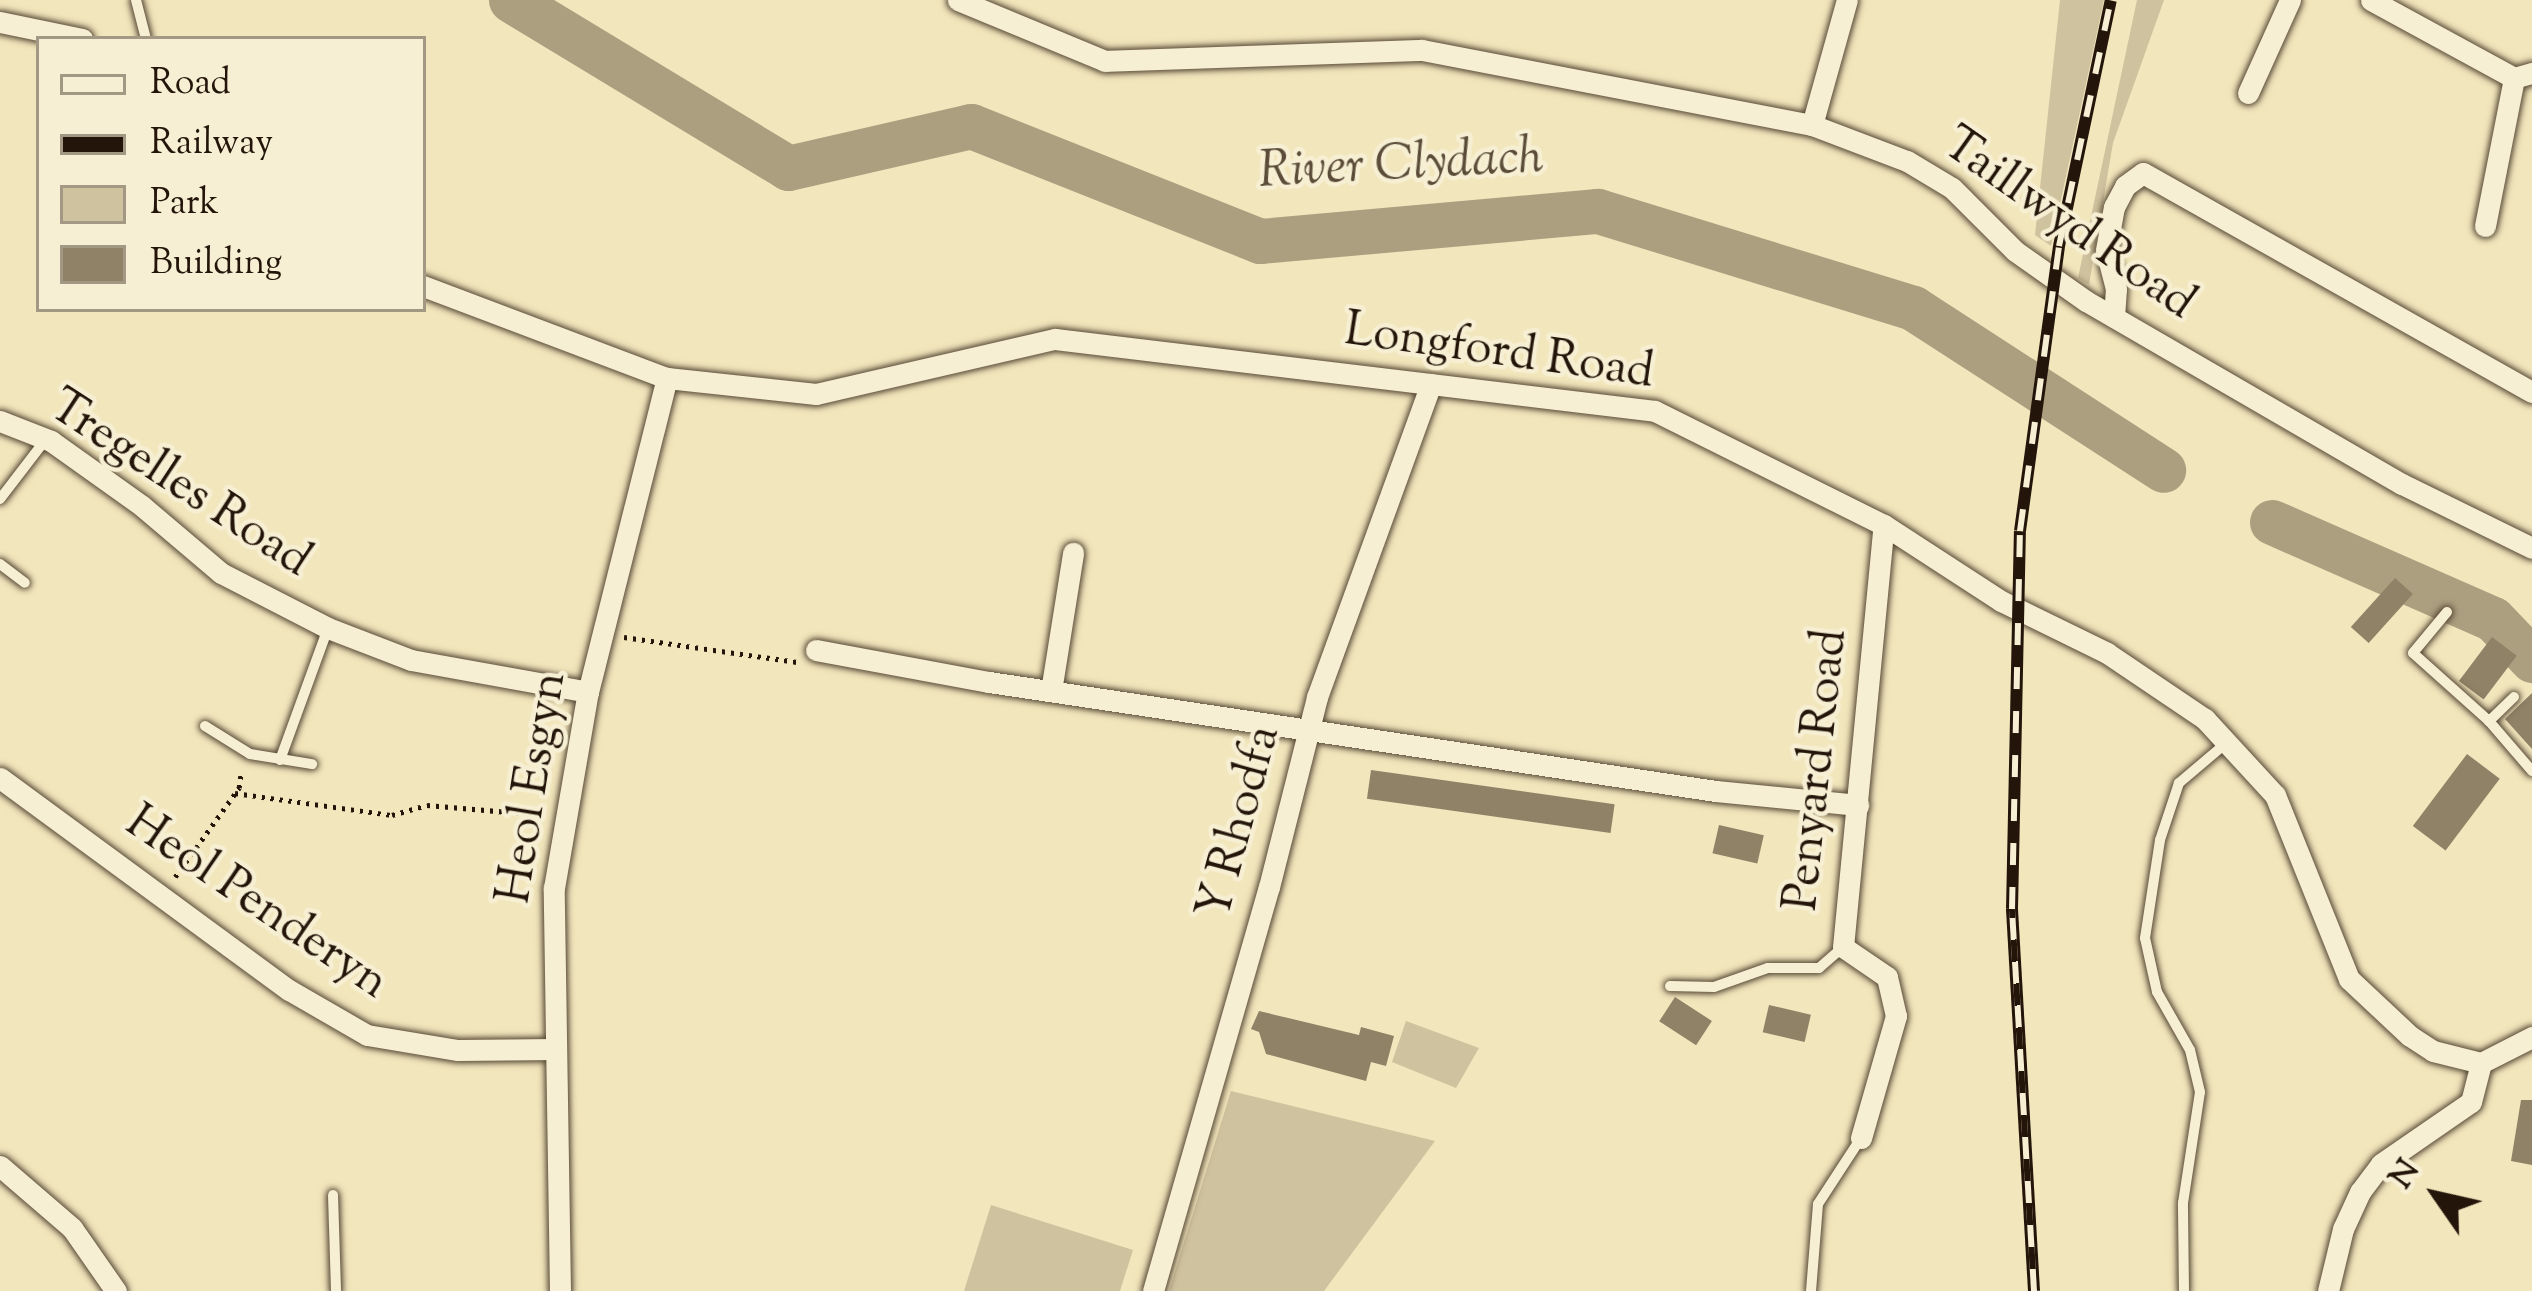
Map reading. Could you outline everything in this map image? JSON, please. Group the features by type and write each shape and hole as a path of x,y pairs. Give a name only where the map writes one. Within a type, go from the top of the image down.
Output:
{"street":[{"name":"Taillwyd Road","path":"958,0 1105,62 1422,50 1812,125 1907,161 1952,188 2015,250 2114,317 2402,484 2532,548"},
{"path":"1812,125 1847,0"},
{"path":"2248,93 2290,0"},
{"path":"2371,0 2523,75 2485,226"},
{"path":"0,22 68,36"},
{"path":"2114,317 2116,289 2106,250 2114,207 2125,187 2143,173 2532,392"},
{"name":"Longford Road","path":"426,287 667,378 816,394 1055,339 1655,411 1883,525 2001,601 2107,653 2205,719 2275,795 2349,979 2433,1051 2481,1063"},
{"name":"Heol Esgyn","path":"560,1291 554,888 588,692 667,378"},
{"name":"Y Rhodfa","path":"1153,1291 1259,958 1317,697 1431,384"},
{"name":"Tregelles Road","path":"0,422 46,439 142,506 221,573 328,628 411,660 588,692"},
{"name":"Penyard Road","path":"1861,1138 1896,1016 1887,977 1843,947 1883,525"},
{"path":"1051,691 1072,553"},
{"path":"816,650 1311,731 1716,791 1858,805"},
{"name":"Heol Penderyn","path":"0,778 290,990 367,1035 458,1050 556,1049"},
{"path":"2328,1291 2343,1229 2380,1164 2471,1102 2481,1063 2532,1037"},
{"path":"0,1166 72,1228 116,1291"}],"lane":[{"path":"136,0 145,36"},
{"path":"0,500 46,439"},
{"path":"0,564 25,583"},
{"path":"2447,612 2413,653 2489,721 2532,771"},
{"path":"280,760 328,628"},
{"path":"2489,721 2514,698"},
{"path":"205,726 244,752 312,764"},
{"path":"2184,1291 2183,1203 2200,1092 2190,1050 2157,992 2145,938 2160,840 2180,783 2209,752 2228,742"},
{"path":"1670,986 1714,987 1768,968 1820,968 1843,947"},
{"path":"1811,1291 1818,1204 1861,1138"},
{"path":"333,1196 336,1291"}],"path":[{"path":"603,634 812,664 816,650"},
{"path":"161,896 235,793 244,752"},
{"path":"235,793 392,815 427,805 566,818"}],"green space":[{"path":"2060,0 2104,0 2051,246 2035,235"},
{"path":"2137,0 2164,0 2113,143 2089,285 2078,278"},
{"path":"1406,1021 1479,1048 1456,1088 1392,1062"},
{"path":"1231,1091 1435,1141 1324,1291 1169,1291"},
{"path":"991,1205 1133,1250 1120,1291 964,1291"}],"building":[{"path":"2395,578 2413,594 2369,643 2351,627"},
{"path":"2492,637 2517,656 2484,700 2459,681"},
{"path":"2532,693 2532,749 2505,719"},
{"path":"2467,754 2500,779 2446,851 2413,826"},
{"path":"1371,770 1615,804 1611,833 1367,799"},
{"path":"1719,825 1764,835 1757,864 1712,853"},
{"path":"1675,997 1712,1021 1696,1045 1659,1021"},
{"path":"1769,1005 1811,1015 1805,1042 1763,1032"},
{"path":"1259,1011 1359,1035 1361,1027 1394,1036 1386,1066 1371,1062 1366,1081 1266,1054 1259,1032 1251,1029"},
{"path":"2521,1100 2532,1100 2532,1165 2511,1161"}],"waterway":[{"name":"River Clydach","path":"511,0 788,168 971,126 1260,241 1598,211 1913,308 2163,470"},
{"name":"River Clydach","path":"2272,522 2493,619 2532,660"}],"railway":[{"path":"2034,1291 2012,909 2020,531 2059,246 2111,0"}]}
